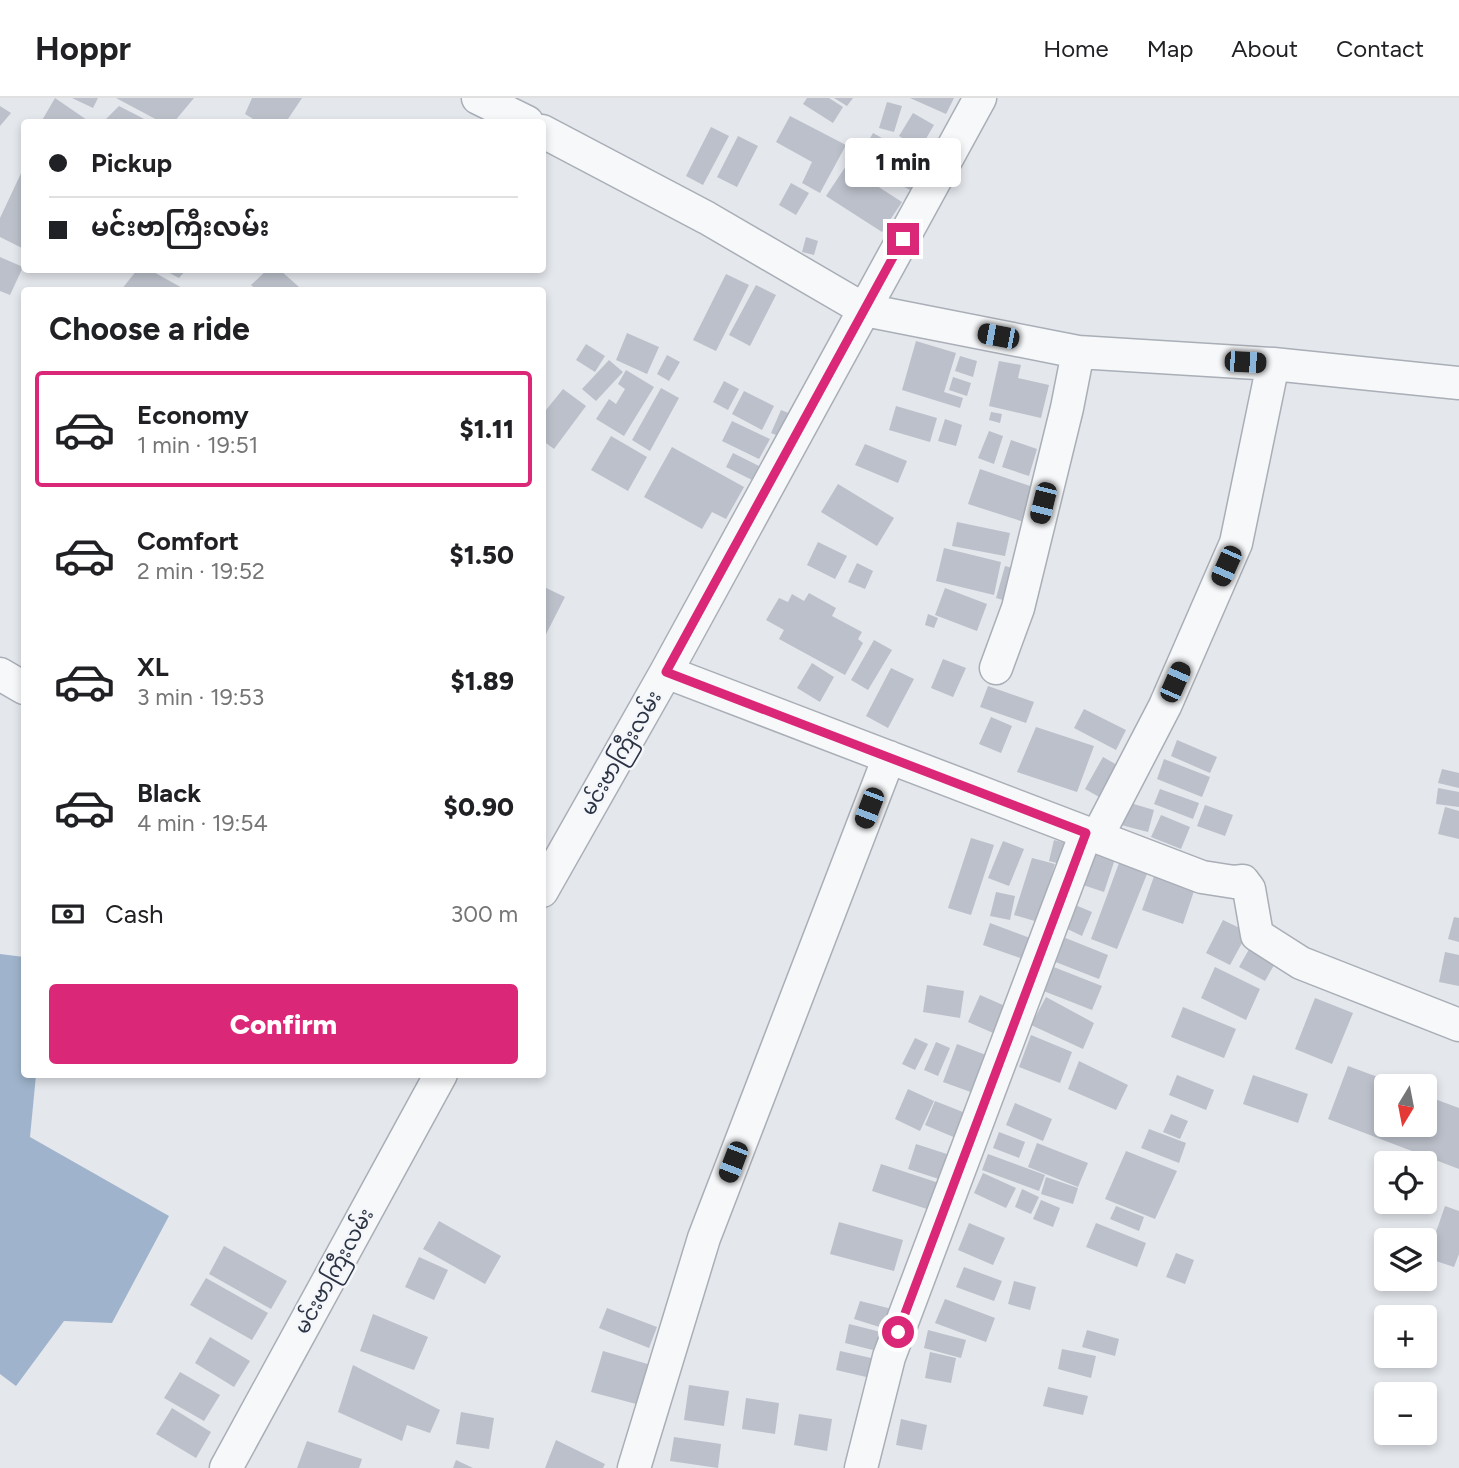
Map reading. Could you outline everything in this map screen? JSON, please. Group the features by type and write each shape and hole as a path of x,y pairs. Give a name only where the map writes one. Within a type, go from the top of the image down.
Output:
{"street":[{"path":"478,98 521,119"},
{"name":"မင်းဗာကြီးလမ်း","path":"546,884 666,672 980,98"},
{"path":"546,133 707,218 865,310 1078,352 1273,363 1459,383"},
{"path":"996,668 1018,608 1078,352"},
{"path":"861,1468 889,1357 1091,835 1165,706 1236,543 1273,363"},
{"path":"666,672 1202,877 1234,883 1242,881 1249,889 1257,935 1301,963 1459,1025"},
{"path":"0,674 21,686"},
{"path":"634,1468 704,1238 889,757"},
{"name":"မင်းဗာကြီးလမ်း","path":"231,1467 439,1078"}],"water":[{"path":"0,954 21,957 21,1078 36,1078 30,1137 169,1216 112,1323 64,1321 16,1386 0,1374"}],"building":[{"path":"55,98 86,119 43,119"},
{"path":"72,98 98,98 93,108"},
{"path":"116,98 194,98 176,119 155,119"},
{"path":"252,98 302,98 288,119 253,119 245,114"},
{"path":"807,98 829,98 843,107 833,123 803,104"},
{"path":"834,98 853,98 847,106"},
{"path":"910,98 954,98 946,114"},
{"path":"887,102 902,106 894,132 879,128"},
{"path":"0,106 11,113 0,126"},
{"path":"119,106 144,119 106,119"},
{"path":"913,113 934,125 920,149 899,136"},
{"path":"790,116 846,145 820,193 802,183 812,162 776,142"},
{"path":"711,127 729,136 703,185 686,176"},
{"path":"873,133 927,163 912,191 857,162"},
{"path":"738,136 758,146 737,187 717,177"},
{"path":"846,166 902,202 882,232 826,196"},
{"path":"21,173 21,248 0,237 0,218"},
{"path":"791,183 809,193 796,215 779,205"},
{"path":"806,237 818,241 814,255 802,252"},
{"path":"0,257 21,266 21,271 10,295 0,291"},
{"path":"135,273 155,273 181,287 123,287"},
{"path":"170,273 183,273 179,278"},
{"path":"264,273 283,273 299,287 253,287 251,285"},
{"path":"726,274 749,285 716,351 693,340"},
{"path":"756,285 776,295 750,346 729,335"},
{"path":"627,333 659,347 647,374 616,360"},
{"path":"916,341 956,353 944,392 963,398 960,408 902,390"},
{"path":"586,344 605,356 595,372 576,360"},
{"path":"667,355 680,362 669,381 657,374"},
{"path":"960,356 977,361 973,377 955,371"},
{"path":"609,360 623,372 596,401 582,389"},
{"path":"999,361 1021,365 1018,378 1049,385 1041,418 989,406"},
{"path":"626,370 654,387 624,436 596,419 609,399 616,404 625,389 618,384"},
{"path":"953,377 971,383 967,396 949,390"},
{"path":"724,381 739,389 728,410 713,402"},
{"path":"661,388 679,398 650,451 632,440"},
{"path":"563,389 586,406 554,449 546,443 546,410"},
{"path":"744,391 774,406 762,430 732,414"},
{"path":"896,406 937,418 930,442 889,430"},
{"path":"781,410 791,414 781,437 771,433"},
{"path":"991,412 1002,414 1000,423 989,420"},
{"path":"945,419 962,425 956,446 938,441"},
{"path":"732,421 770,439 759,459 722,441"},
{"path":"989,431 1003,436 994,464 978,458"},
{"path":"611,436 647,457 628,491 591,470"},
{"path":"1011,440 1037,449 1029,476 1002,467"},
{"path":"865,444 907,461 898,483 855,465"},
{"path":"672,447 744,487 726,519 712,512 702,529 644,497"},
{"path":"733,453 761,467 754,481 726,467"},
{"path":"980,469 1036,488 1024,522 968,504"},
{"path":"838,484 894,518 877,546 821,512"},
{"path":"957,522 1010,533 1005,556 952,546"},
{"path":"818,542 847,556 835,579 807,565"},
{"path":"944,548 1001,562 994,595 936,581"},
{"path":"857,563 873,571 865,589 848,582"},
{"path":"1005,566 1019,570 1010,602 996,598"},
{"path":"546,588 565,597 546,634"},
{"path":"945,588 987,604 977,631 935,615"},
{"path":"809,593 836,608 832,616 862,632 858,639 863,643 845,675 779,639 784,630 766,620 779,598 788,602 792,594 804,601"},
{"path":"928,614 938,618 934,628 925,625"},
{"path":"874,640 892,650 868,690 851,680"},
{"path":"943,659 966,668 953,697 931,688"},
{"path":"812,663 834,677 820,702 797,688"},
{"path":"891,668 914,679 888,728 866,716"},
{"path":"988,686 1034,702 1026,723 980,707"},
{"path":"1084,709 1126,730 1116,750 1074,728"},
{"path":"991,717 1012,726 1001,753 979,744"},
{"path":"1036,727 1094,746 1077,792 1017,772"},
{"path":"1177,740 1217,757 1210,773 1171,756"},
{"path":"1103,757 1126,770 1108,802 1085,789"},
{"path":"1164,759 1210,777 1202,797 1157,779"},
{"path":"1442,769 1459,773 1459,788 1438,783"},
{"path":"1438,788 1459,792 1459,807 1436,804"},
{"path":"1160,789 1199,803 1193,819 1154,804"},
{"path":"1127,802 1154,810 1148,832 1121,825"},
{"path":"1205,805 1233,815 1225,836 1197,826"},
{"path":"1445,807 1459,811 1459,839 1438,834"},
{"path":"1161,815 1190,827 1181,849 1151,837"},
{"path":"971,838 994,845 971,915 948,908"},
{"path":"1054,840 1074,845 1068,866 1049,861"},
{"path":"1003,841 1024,849 1009,886 988,878"},
{"path":"1091,851 1115,859 1104,892 1080,884"},
{"path":"1032,858 1055,864 1038,922 1014,915"},
{"path":"1119,863 1147,874 1117,949 1091,939"},
{"path":"1157,868 1197,882 1183,924 1142,910"},
{"path":"996,892 1015,896 1010,920 990,916"},
{"path":"1068,902 1092,912 1082,936 1057,924"},
{"path":"1454,917 1459,918 1459,942 1448,939"},
{"path":"1223,920 1248,932 1230,965 1206,953"},
{"path":"990,923 1030,938 1023,959 983,945"},
{"path":"1058,935 1108,955 1099,979 1048,959"},
{"path":"1252,944 1278,958 1265,981 1239,967"},
{"path":"1445,952 1459,955 1459,986 1439,982"},
{"path":"1051,966 1102,986 1092,1010 1041,990"},
{"path":"1215,967 1260,989 1246,1020 1201,998"},
{"path":"927,985 964,991 960,1018 923,1012"},
{"path":"980,995 1012,1009 1000,1036 968,1022"},
{"path":"1046,997 1094,1023 1083,1049 1031,1025"},
{"path":"1315,998 1353,1013 1332,1064 1295,1049"},
{"path":"1183,1007 1236,1029 1224,1058 1171,1037"},
{"path":"1031,1035 1072,1052 1060,1083 1019,1067"},
{"path":"915,1038 928,1044 915,1070 902,1064"},
{"path":"936,1042 950,1048 938,1076 924,1070"},
{"path":"957,1044 994,1058 979,1095 943,1082"},
{"path":"1079,1061 1128,1085 1116,1110 1068,1089"},
{"path":"1348,1066 1374,1076 1374,1137 1328,1119"},
{"path":"1177,1075 1214,1090 1206,1110 1169,1095"},
{"path":"1253,1075 1308,1094 1298,1123 1243,1104"},
{"path":"908,1089 934,1101 920,1131 895,1119"},
{"path":"1437,1100 1459,1108 1459,1169 1437,1161 1437,1151 1412,1151 1378,1138 1437,1138"},
{"path":"935,1101 973,1116 963,1141 925,1125"},
{"path":"1015,1103 1052,1119 1043,1141 1006,1125"},
{"path":"1171,1114 1188,1121 1180,1139 1163,1132"},
{"path":"1149,1129 1186,1143 1179,1163 1141,1148"},
{"path":"999,1132 1025,1142 1019,1158 993,1148"},
{"path":"1037,1143 1088,1163 1078,1187 1028,1167"},
{"path":"916,1144 953,1156 945,1181 908,1169"},
{"path":"1126,1151 1177,1171 1155,1219 1105,1199"},
{"path":"988,1154 1045,1175 1039,1191 982,1170"},
{"path":"881,1164 942,1184 933,1211 872,1191"},
{"path":"983,1173 1016,1188 1006,1208 974,1193"},
{"path":"1046,1177 1078,1188 1073,1204 1041,1194"},
{"path":"1022,1189 1039,1197 1031,1214 1015,1207"},
{"path":"1041,1200 1060,1208 1053,1227 1033,1219"},
{"path":"1116,1206 1144,1217 1139,1231 1110,1219"},
{"path":"1445,1206 1459,1211 1459,1254 1454,1267 1437,1261 1437,1229"},
{"path":"439,1221 501,1256 485,1284 423,1249"},
{"path":"839,1222 903,1240 894,1271 830,1254"},
{"path":"969,1223 1005,1238 993,1265 958,1250"},
{"path":"1096,1223 1146,1243 1137,1267 1086,1247"},
{"path":"224,1246 287,1281 271,1309 209,1274"},
{"path":"1176,1253 1194,1260 1185,1284 1166,1277"},
{"path":"419,1257 448,1270 434,1300 405,1287"},
{"path":"964,1267 1002,1281 994,1301 956,1287"},
{"path":"206,1278 268,1313 252,1340 190,1305"},
{"path":"1014,1281 1036,1287 1030,1310 1008,1304"},
{"path":"945,1299 995,1318 986,1342 935,1323"},
{"path":"860,1301 892,1309 886,1329 854,1319"},
{"path":"607,1308 657,1327 649,1348 599,1328"},
{"path":"373,1314 428,1337 414,1370 360,1351"},
{"path":"849,1324 889,1334 885,1353 845,1343"},
{"path":"928,1330 966,1340 961,1358 924,1348"},
{"path":"1087,1330 1119,1339 1115,1356 1082,1347"},
{"path":"210,1337 250,1361 234,1387 195,1363"},
{"path":"1062,1349 1096,1356 1091,1378 1058,1369"},
{"path":"603,1351 651,1365 640,1405 591,1392"},
{"path":"840,1351 880,1360 875,1379 836,1370"},
{"path":"930,1352 956,1358 951,1383 925,1378"},
{"path":"353,1365 440,1410 430,1433 407,1425 402,1441 338,1412"},
{"path":"180,1372 220,1395 204,1421 164,1398"},
{"path":"689,1385 729,1391 724,1426 684,1420"},
{"path":"1048,1387 1088,1396 1083,1415 1043,1406"},
{"path":"746,1398 779,1403 775,1434 742,1429"},
{"path":"172,1408 211,1432 196,1458 156,1434"},
{"path":"461,1412 494,1418 489,1449 456,1444"},
{"path":"799,1414 832,1419 827,1451 794,1445"},
{"path":"901,1419 927,1425 922,1450 896,1445"},
{"path":"674,1437 721,1444 718,1468 670,1461"},
{"path":"556,1440 605,1464 603,1468 545,1468"},
{"path":"307,1441 362,1459 359,1468 297,1468"},
{"path":"456,1460 473,1468 453,1468"}],"route":[{"path":"898,1332 1086,833 666,672 903,239"}]}
